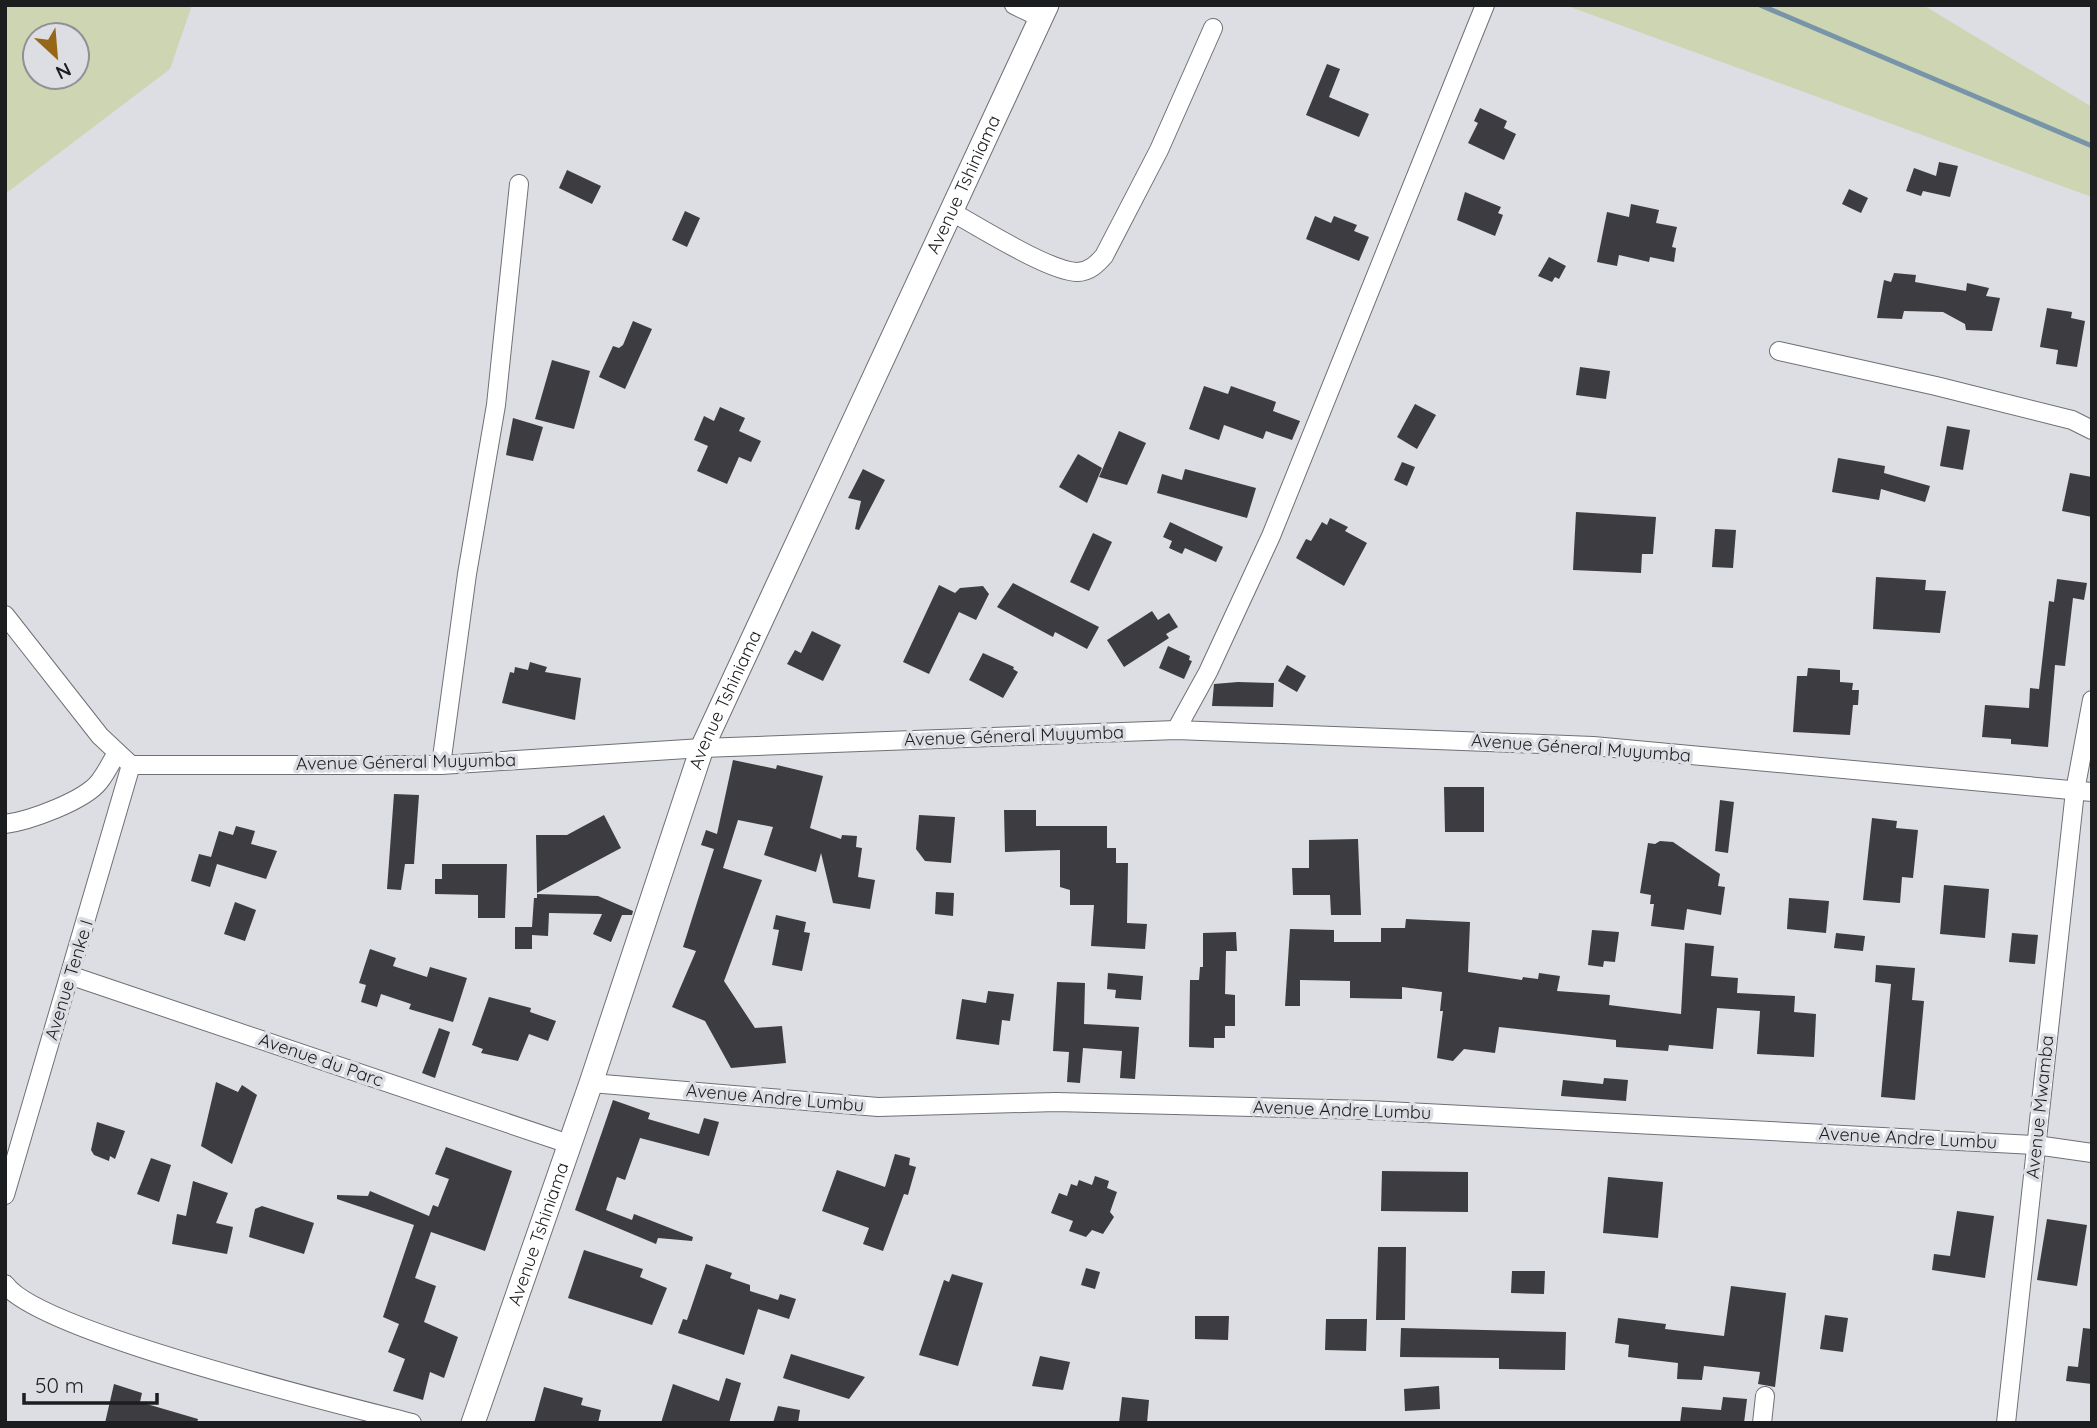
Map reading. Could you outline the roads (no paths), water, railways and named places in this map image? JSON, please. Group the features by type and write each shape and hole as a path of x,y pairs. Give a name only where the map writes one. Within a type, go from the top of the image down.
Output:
{"street":[{"path":"1014,5 1044,12"},
{"path":"1176,730 1208,671 1271,536 1485,5"},
{"name":"Avenue Tshiniama","path":"473,1423 591,1083 702,748 1044,12"},
{"path":"950,211 1057,267 1079,272 1096,267 1159,150 1213,28"},
{"path":"441,765 467,574 496,405 519,184"},
{"path":"1779,351 2072,420 2092,430"},
{"path":"5,615 116,754 131,765"},
{"name":"Avenue Mwamba","path":"2006,1423 2036,1145 2084,792 2092,700"},
{"name":"Avenue Géneral Muyumba","path":"131,765 441,765 702,748 1176,730 1593,746 2084,792"},
{"path":"5,824 23,822 98,784 116,754"},
{"name":"Avenue Tenke I","path":"5,1195 8,1172 72,976 131,765"},
{"name":"Avenue du Parc","path":"72,976 569,1144"},
{"name":"Avenue Andre Lumbu","path":"591,1083 878,1107 1056,1102 1368,1110 2036,1145 2092,1153"},
{"path":"5,1284 14,1294 43,1312 136,1344 250,1381 412,1423"},
{"path":"1762,1423 1765,1396"}],"waterway":[{"path":"1760,5 2092,146"}]}
